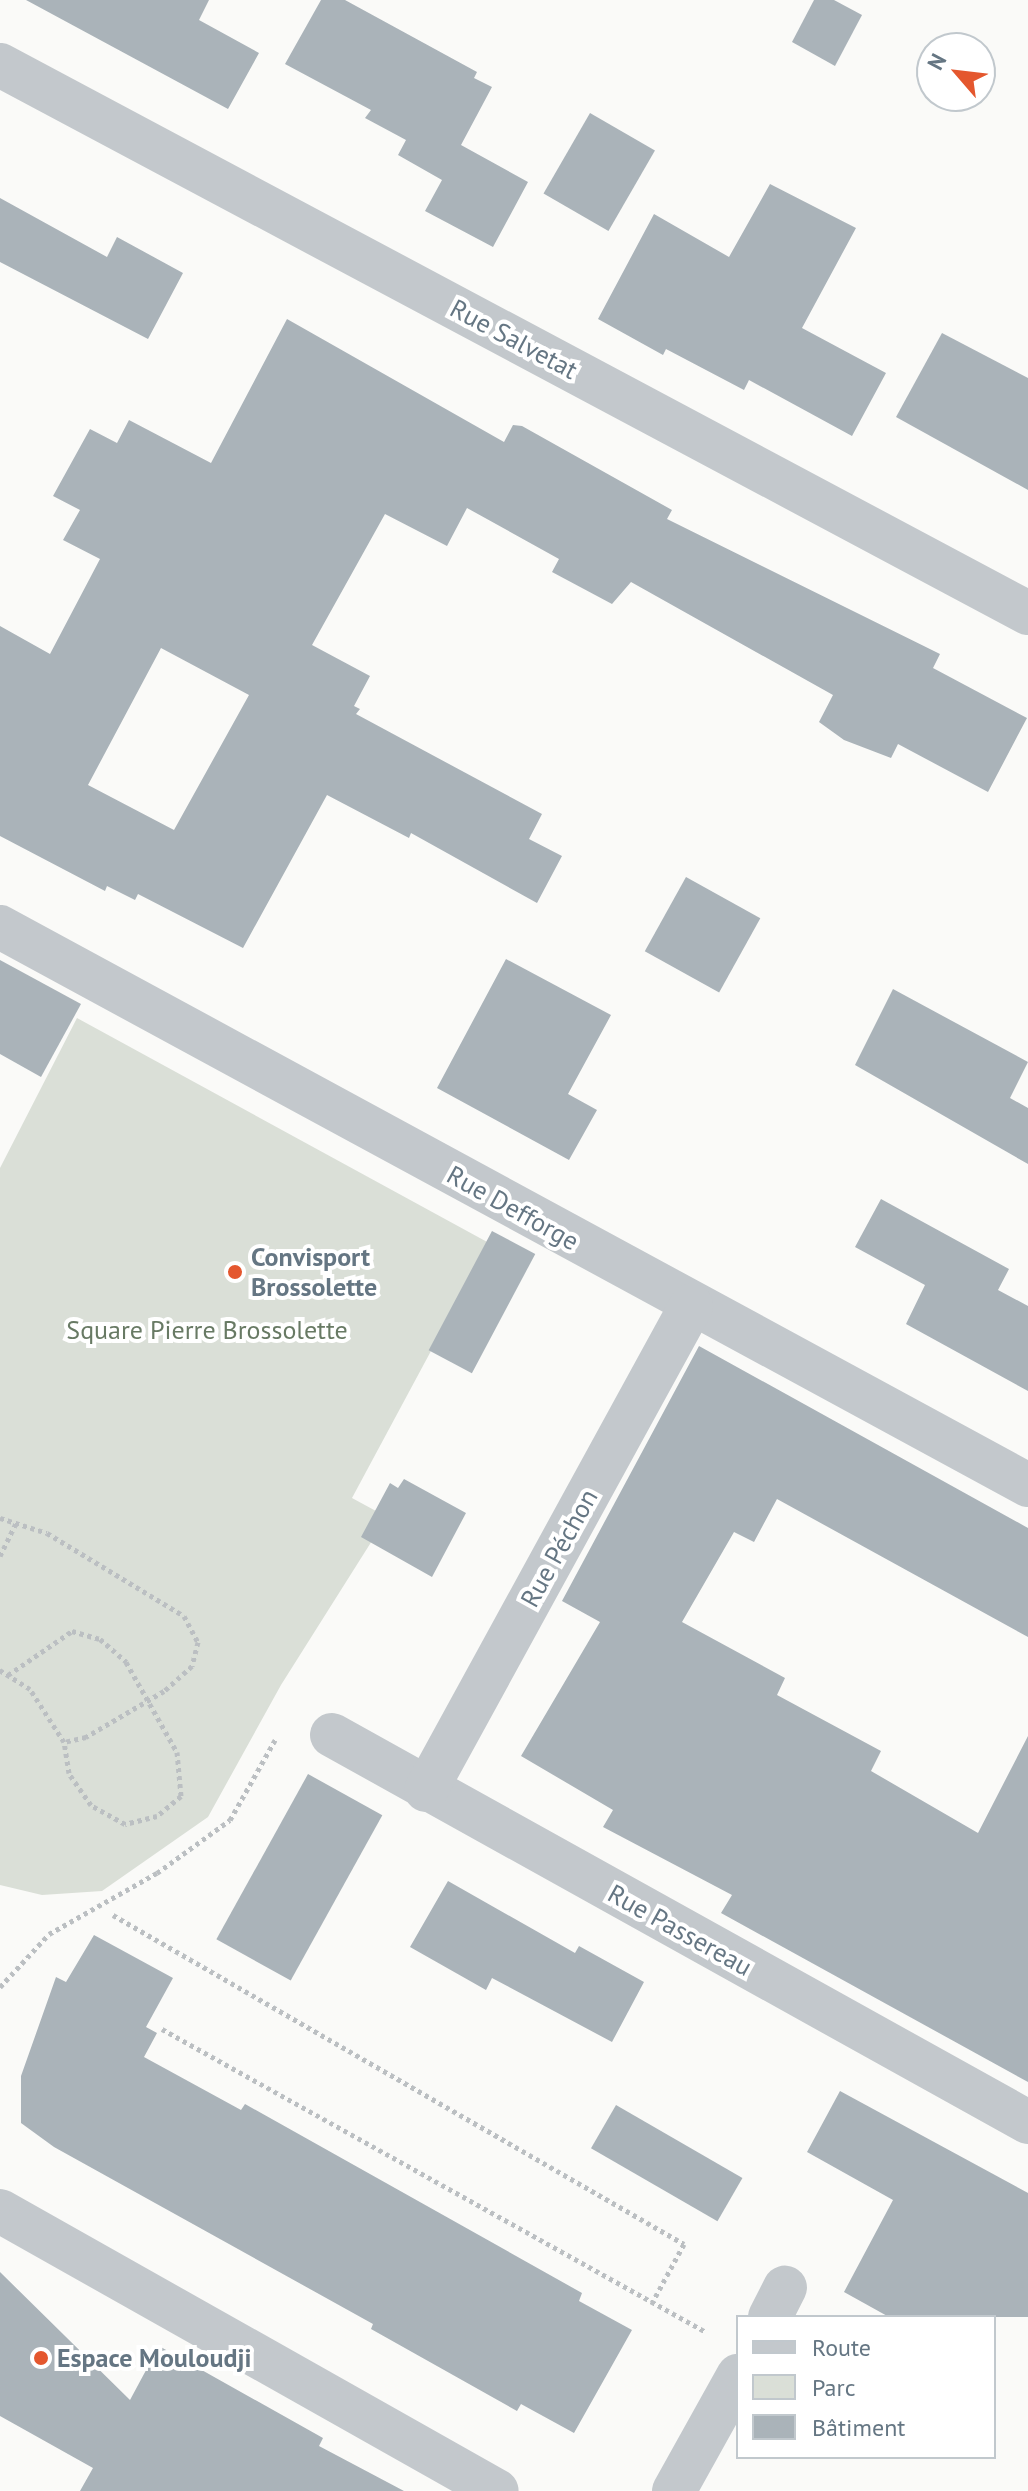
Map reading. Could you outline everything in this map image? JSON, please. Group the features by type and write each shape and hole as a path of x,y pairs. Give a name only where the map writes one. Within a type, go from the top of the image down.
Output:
{"street":[{"name":"Rue Salvetat","path":"0,65 1028,613"},
{"name":"Rue Defforge","path":"0,927 691,1306 1028,1485"},
{"name":"Rue Péchon","path":"426,1790 691,1306"},
{"name":"Rue Passereau","path":"332,1735 1028,2122"},
{"path":"0,2211 497,2491"},
{"path":"674,2491 729,2358"}],"path":[{"path":"0,1518 47,1533 184,1616 198,1642 192,1666 148,1701 86,1737 64,1742"},
{"path":"0,1556 16,1523"},
{"path":"0,1670 30,1689 64,1742 69,1773 91,1805 125,1824 157,1816 181,1796 177,1752 126,1662 100,1639 72,1631 8,1675"},
{"path":"0,1987 49,1934 157,1873 230,1820 293,1712 332,1735"},
{"path":"113,1915 684,2244 652,2303"},
{"path":"162,2029 652,2303 729,2358"}],"green space":[{"name":"Square Pierre Brossolette","path":"77,1018 489,1243 352,1498 387,1517 281,1685 208,1817 102,1891 42,1895 0,1885 0,1168"}],"building":[{"path":"26,0 209,0 199,20 259,53 228,109"},
{"path":"321,0 345,0 477,72 474,78 492,87 461,145 528,182 493,247 425,211 442,180 398,155 406,140 365,118 371,110 285,64"},
{"path":"814,0 834,0 862,15 835,66 792,42"},
{"path":"590,113 655,150 608,231 544,194"},
{"path":"770,184 856,228 802,328 886,373 852,436 749,380 744,390 666,349 663,355 598,319 654,214 729,257"},
{"path":"0,198 107,257 117,237 183,273 148,339 0,262"},
{"path":"287,319 504,442 513,425 522,426 672,510 667,519 940,654 933,668 1027,718 988,792 898,744 891,758 844,740 819,722 833,695 631,582 612,604 552,572 559,559 467,508 447,546 385,514 312,645 370,676 354,706 360,709 356,714 542,814 529,839 562,856 537,903 411,833 409,838 327,795 243,948 138,894 135,900 107,886 105,891 0,836 0,626 50,654 100,559 63,540 80,510 53,496 90,429 117,443 129,420 211,463","holes":["161,648 249,695 174,830 88,785"]},
{"path":"942,333 1028,378 1028,490 896,417"},
{"path":"686,877 760,918 719,993 645,951"},
{"path":"506,959 611,1015 568,1094 597,1110 569,1160 437,1088"},
{"path":"0,960 81,1004 41,1077 0,1054"},
{"path":"893,989 1028,1062 1010,1098 1028,1108 1028,1164 855,1065"},
{"path":"881,1199 1009,1269 998,1290 1028,1306 1028,1391 906,1324 925,1285 855,1247"},
{"path":"492,1231 535,1254 472,1373 429,1350"},
{"path":"699,1346 1028,1528 1028,1637 777,1499 754,1542 734,1532 682,1622 785,1678 777,1695 881,1751 871,1771 978,1833 1028,1736 1028,2082 721,1913 732,1895 603,1827 613,1810 521,1756 600,1622 562,1601"},
{"path":"404,1479 466,1513 432,1577 361,1537 390,1483 398,1488"},
{"path":"308,1774 382,1815 291,1981 216,1939"},
{"path":"448,1881 575,1953 579,1946 644,1982 612,2042 492,1978 486,1990 410,1947"},
{"path":"94,1935 173,1978 146,2027 157,2033 144,2057 241,2110 245,2104 582,2293 579,2301 632,2330 574,2433 521,2404 517,2411 371,2329 373,2324 54,2147 21,2123 21,2076 56,1977 66,1982"},
{"path":"840,2091 1028,2193 1028,2317 885,2315 844,2292 893,2200 807,2152"},
{"path":"616,2105 742,2178 717,2221 591,2148"},
{"path":"0,2272 130,2400 159,2346 323,2438 319,2446 404,2491 80,2491 93,2468 0,2416"}],"place":[{"name":"Convisport Brossolette","path":"235,1272"},
{"name":"Espace Mouloudji","path":"41,2358"}]}
